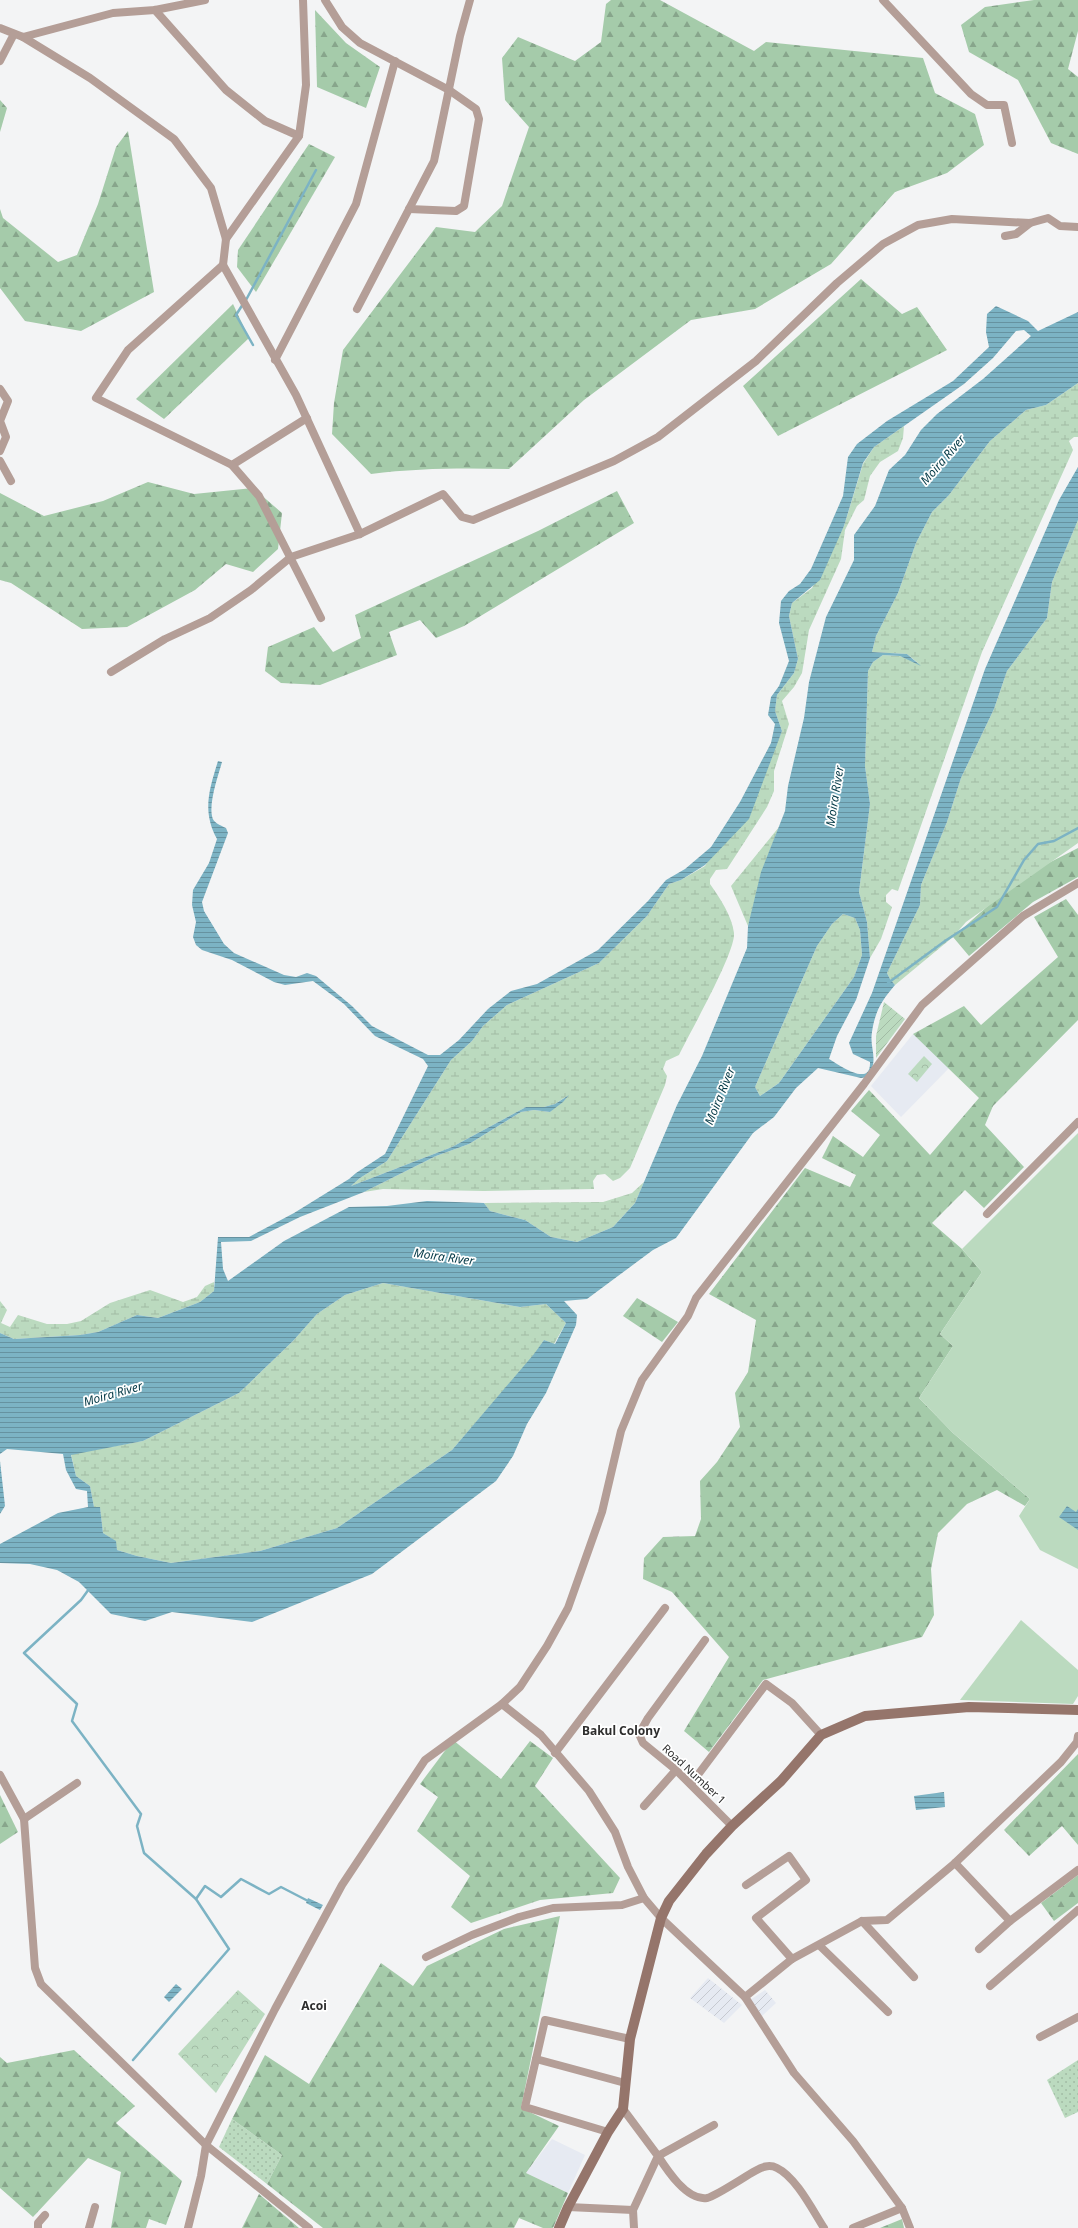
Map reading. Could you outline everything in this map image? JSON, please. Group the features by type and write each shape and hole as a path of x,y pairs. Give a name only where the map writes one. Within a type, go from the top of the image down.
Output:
{"street":[{"path":"22,37 113,12 155,10 204,0"},
{"path":"226,239 300,136 306,85 303,0"},
{"path":"325,0 342,27 360,43 449,90 476,109 479,119 464,206 456,211 409,209"},
{"path":"357,309 434,161 470,0"},
{"path":"883,0 970,94 987,105 1004,105 1012,143"},
{"path":"155,10 226,90 265,121 300,136"},
{"path":"0,28 22,37 90,78 174,139 211,188 226,239 223,265 307,418 360,534"},
{"path":"0,61 14,34"},
{"path":"275,360 356,204 395,61"},
{"path":"111,672 165,639 210,618 251,590 291,557 360,534 443,494 462,517 473,520 614,462 658,437 756,361 837,283 883,244 918,225 952,219 1030,223 1048,218 1060,226 1078,227"},
{"path":"1005,236 1016,234 1030,223"},
{"path":"223,265 128,350 96,398 232,465 259,496 321,618"},
{"path":"0,389 8,400 0,421 6,437 0,451"},
{"path":"232,465 307,418"},
{"path":"0,461 11,481"},
{"path":"188,2228 201,2176 206,2145 272,2016 342,1885 425,1760 502,1704 520,1687 547,1646 568,1608 602,1512 621,1431 636,1394 642,1380 688,1316 696,1298 864,1084 922,1005 1023,916 1078,883"},
{"path":"987,1214 1078,1122"},
{"path":"555,1753 665,1608"},
{"name":"Road Number 1","path":"705,1640 648,1718 639,1734 643,1743 676,1770 732,1826"},
{"path":"691,1784 766,1684 792,1703 821,1735"},
{"path":"502,1704 541,1735 589,1791 615,1832 628,1867 644,1898 661,1918 745,1997 794,2072 853,2141 902,2208 910,2228"},
{"path":"559,2228 568,2207 608,2132 623,2109 630,2039 661,1918 669,1901 732,1826 781,1780 821,1735 865,1716 969,1707 1078,1710"},
{"path":"745,1997 792,1960 820,1946 862,1921 887,1920 955,1863 1061,1762 1077,1742 1078,1736"},
{"path":"644,1806 676,1770"},
{"path":"0,1775 24,1819 35,1968 41,1984 206,2145 309,2228"},
{"path":"24,1819 77,1783"},
{"path":"746,1885 789,1856 806,1880 756,1918 792,1960"},
{"path":"955,1863 1010,1921"},
{"path":"979,1949 1010,1921 1078,1870"},
{"path":"426,1957 472,1934 519,1917 554,1908 622,1905 644,1898"},
{"path":"990,1986 1078,1910"},
{"path":"862,1921 914,1977"},
{"path":"820,1946 888,2012"},
{"path":"1040,2037 1078,2017"},
{"path":"608,2132 525,2107 545,2020 630,2039"},
{"path":"536,2059 625,2083"},
{"path":"623,2109 674,2180 695,2197 707,2198 759,2169 769,2166 779,2169 795,2185 824,2228"},
{"path":"634,2228 634,2210 658,2156 714,2124"},
{"path":"89,2228 95,2207"},
{"path":"568,2207 634,2210"},
{"path":"853,2228 902,2208"},
{"path":"38,2228 38,2223 45,2215"}],"shaded area":[{"path":"913,1034 949,1068 901,1117 871,1086"},
{"path":"708,1978 742,2005 724,2023 690,1998"},
{"path":"765,1990 776,2003 762,2016 750,2000"},
{"path":"552,2139 585,2155 568,2193 526,2173"}],"green space":[{"path":"611,0 660,0 754,51 766,42 923,58 935,93 975,114 984,145 947,173 895,192 831,264 755,309 691,320 584,400 509,469 440,469 371,474 332,434 334,403 343,350 436,227 475,232 502,206 529,127 505,100 502,58 518,37 575,61 601,42 606,4"},
{"path":"1034,0 1078,0 1078,31 1068,69 1078,77 1078,154 1051,143 1018,80 969,52 961,25 985,7"},
{"path":"315,10 346,43 380,67 366,108 317,87"},
{"path":"0,100 7,108 0,132"},
{"path":"128,131 154,292 81,331 25,321 0,288 0,209 3,218 58,262 77,255 98,204 116,147"},
{"path":"309,144 335,157 256,292 237,267 238,250"},
{"path":"861,279 902,314 917,307 947,350 778,436 743,386"},
{"path":"233,304 249,338 164,419 136,399"},
{"path":"1078,383 1078,437 1074,437 1069,441 1073,450 982,652 898,891 892,889 886,895 886,902 892,907 881,939 870,958 867,922 859,892 870,804 865,766 868,671 873,662 883,655 900,656 918,663 907,654 872,652 876,636 898,593 916,543 932,512 949,495 990,441 1026,410 1046,405"},
{"path":"904,426 903,438 898,451 880,462 870,476 864,500 857,506 845,530 841,559 809,630 802,673 794,687 782,701 789,724 774,771 774,791 767,807 727,869 716,870 710,879 710,884 731,920 734,933 733,943 711,993 679,1055 666,1061 663,1069 667,1076 665,1085 630,1168 620,1178 613,1181 605,1174 597,1175 593,1181 594,1189 484,1191 383,1189 364,1192 436,1156 469,1144 521,1112 534,1110 550,1112 567,1096 555,1104 544,1107 526,1107 452,1147 351,1186 360,1178 387,1161 451,1060 472,1041 483,1026 507,1005 599,963 647,916 669,884 681,880 705,866 771,757 782,731 775,711 777,695 794,673 798,659 789,616 792,603 812,588 844,526 863,464 874,447"},
{"path":"148,482 194,494 253,488 282,513 278,549 253,572 226,564 195,590 127,627 82,629 11,583 0,580 0,493 44,516 103,501"},
{"path":"617,491 634,523 464,626 436,638 420,620 389,632 397,655 320,685 281,683 265,671 268,647 314,627 333,652 361,638 355,615 538,531"},
{"path":"1078,520 1078,843 966,922 953,937 895,985 887,973 920,905 921,885 947,822 961,778 994,709 1007,671 1047,618 1052,582"},
{"path":"779,827 775,837 748,926 731,886"},
{"path":"1078,848 1078,877 1033,902 969,956 953,937 1019,878"},
{"path":"1066,899 1078,915 1078,1020 993,1106 985,1125 1024,1167 984,1208 965,1190 932,1223 962,1249 982,1272 940,1334 953,1346 919,1398 953,1433 1030,1499 1025,1506 997,1490 967,1504 938,1533 931,1569 934,1615 922,1637 763,1680 709,1752 684,1731 729,1657 672,1592 643,1579 644,1558 663,1537 695,1536 701,1519 700,1481 717,1462 740,1427 735,1393 748,1372 756,1320 709,1294 805,1168 850,1187 856,1175 822,1158 833,1136 863,1157 880,1135 851,1111 869,1090 930,1155 979,1098 913,1034 964,1006 981,1025 1058,957 1034,917"},
{"path":"843,914 855,918 860,930 862,955 854,977 779,1083 760,1096 755,1087 817,946 832,924"},
{"path":"884,1002 905,1019 876,1058 876,1036"},
{"path":"924,1056 932,1064 917,1082 908,1074"},
{"path":"1078,1133 1078,1569 1040,1550 1019,1516 1030,1499 953,1433 919,1398 953,1346 940,1334 982,1272 962,1249"},
{"path":"644,1182 635,1203 613,1227 577,1242 551,1237 525,1220 490,1211 484,1203 603,1202 632,1193"},
{"path":"214,1282 214,1291 200,1302 158,1318 137,1315 98,1332 80,1335 14,1339 0,1333 0,1301 7,1310 1,1323 10,1327 18,1315 47,1324 67,1324 81,1321 110,1303 150,1290 183,1302 197,1297 205,1286"},
{"path":"383,1283 520,1307 546,1304 566,1323 554,1344 544,1340 535,1354 452,1450 337,1528 260,1551 171,1563 117,1550 115,1541 103,1533 100,1508 94,1507 90,1486 76,1476 71,1454 143,1441 239,1393 293,1341 317,1314 345,1295"},
{"path":"637,1298 678,1322 662,1342 623,1316"},
{"path":"1021,1620 1078,1670 1078,1696 1073,1704 960,1700"},
{"path":"453,1740 501,1779 530,1741 553,1758 535,1786 620,1878 613,1893 540,1900 471,1923 451,1907 470,1876 417,1831 438,1797 420,1784"},
{"path":"1078,1754 1078,1845 1062,1826 1029,1856 1004,1830"},
{"path":"0,1795 18,1832 0,1844"},
{"path":"1078,1875 1078,1903 1054,1921 1041,1903"},
{"path":"560,1916 521,2108 559,2126 526,2173 568,2193 553,2228 543,2228 519,2218 514,2228 323,2228 267,2184 282,2155 232,2119 265,2055 309,2084 381,1963 413,1986 427,1966 504,1929"},
{"path":"238,1990 265,2014 216,2093 178,2054"},
{"path":"74,2050 135,2106 116,2123 182,2181 166,2225 149,2219 146,2228 111,2228 121,2172 88,2158 33,2217 0,2188 0,2057 7,2063"},
{"path":"1078,2060 1078,2112 1065,2118 1047,2080"},
{"path":"232,2119 282,2155 267,2184 219,2147"},
{"path":"259,2194 299,2228 242,2228"},
{"path":"902,2219 904,2228 880,2228"}],"water":[{"name":"Moira River","path":"996,306 1028,321 1038,331 1078,312 1078,383 1046,405 1026,410 990,441 949,495 932,512 916,543 898,593 876,636 872,652 907,654 921,666 900,656 883,655 873,662 868,671 865,766 870,804 859,892 867,922 870,958 856,1000 837,1036 829,1059 854,1072 860,1074 865,1073 869,1070 870,1062 853,1054 849,1043 872,993 985,669 1059,500 1078,467 1078,520 1052,582 1047,618 1007,671 994,709 961,778 947,822 921,885 920,905 887,973 895,985 886,996 875,1018 871,1038 874,1060 871,1071 867,1077 861,1078 818,1068 796,1088 774,1117 753,1133 676,1238 653,1250 587,1299 564,1301 577,1315 576,1325 546,1393 527,1424 513,1456 496,1481 372,1574 252,1622 172,1612 145,1621 111,1614 79,1582 57,1570 30,1564 0,1563 0,1544 58,1513 88,1507 87,1491 76,1489 66,1470 63,1454 7,1449 0,1454 0,1333 14,1339 80,1335 98,1332 137,1315 158,1318 200,1302 214,1291 218,1237 249,1237 294,1213 349,1179 385,1154 428,1066 423,1059 375,1036 344,1004 313,981 285,985 274,982 232,960 202,950 196,945 193,937 196,922 192,905 193,890 209,863 217,839 212,829 208,810 208,801 218,761 222,762 216,782 211,810 215,822 226,828 228,833 202,902 204,911 224,944 234,953 284,975 296,977 307,973 316,976 352,1006 372,1026 428,1055 440,1055 459,1040 488,1009 511,991 537,984 598,950 648,901 666,880 685,869 711,847 740,802 771,743 775,724 768,715 771,697 779,686 789,661 779,623 781,601 789,591 800,584 811,569 843,496 848,457 857,444 887,421 953,381 989,347 986,332 987,314","holes":["1024,330 1031,336 983,379 937,414 921,430 905,455 889,470 875,506 854,535 854,560 826,617 809,682 804,718 788,786 785,811 761,872 748,926 747,948 702,1056 677,1105 635,1203 613,1227 577,1242 551,1237 525,1220 490,1211 484,1203 427,1201 387,1206 349,1207 284,1241 228,1281 223,1269 221,1242 251,1241 300,1217 364,1192 436,1156 469,1144 521,1112 534,1110 550,1112 563,1102 569,1095 555,1104 544,1107 526,1107 452,1147 351,1186 360,1178 387,1161 451,1060 472,1041 483,1026 507,1005 599,963 647,916 669,884 681,880 705,865 749,819 782,731 775,711 777,695 794,673 798,659 789,616 792,603 820,580 844,526 863,463 874,447 964,384 993,358 1016,331","843,914 855,918 860,930 862,955 854,977 779,1083 760,1096 755,1087 817,946 832,924","383,1283 520,1307 546,1304 566,1323 555,1344 544,1340 534,1354 452,1450 337,1528 260,1551 171,1563 117,1550 116,1541 103,1533 100,1507 94,1507 90,1486 76,1476 71,1455 143,1441 239,1393 293,1341 317,1314 345,1295"]},
{"path":"0,1461 5,1506 0,1514"},
{"path":"1067,1506 1076,1512 1078,1509 1078,1530 1059,1517"},
{"path":"944,1792 945,1807 916,1810 914,1796"},
{"path":"308,1898 323,1905 320,1910 306,1903"},
{"path":"176,1984 182,1989 169,2002 164,1997"}],"waterway":[{"path":"246,300 316,170"},
{"path":"243,304 236,315 253,345"},
{"path":"888,983 945,941 997,907 1024,860 1038,844 1054,841 1078,828"},
{"path":"89,1589 81,1600 24,1653 77,1704 72,1721 141,1814 137,1826 144,1853 196,1899 205,1886 221,1897 241,1879 269,1894 281,1887 310,1902"},
{"path":"133,2060 229,1949 196,1899"}],"district":[{"name":"Bakul Colony","path":"621,1731"},
{"name":"Acoi","path":"314,2006"}]}
